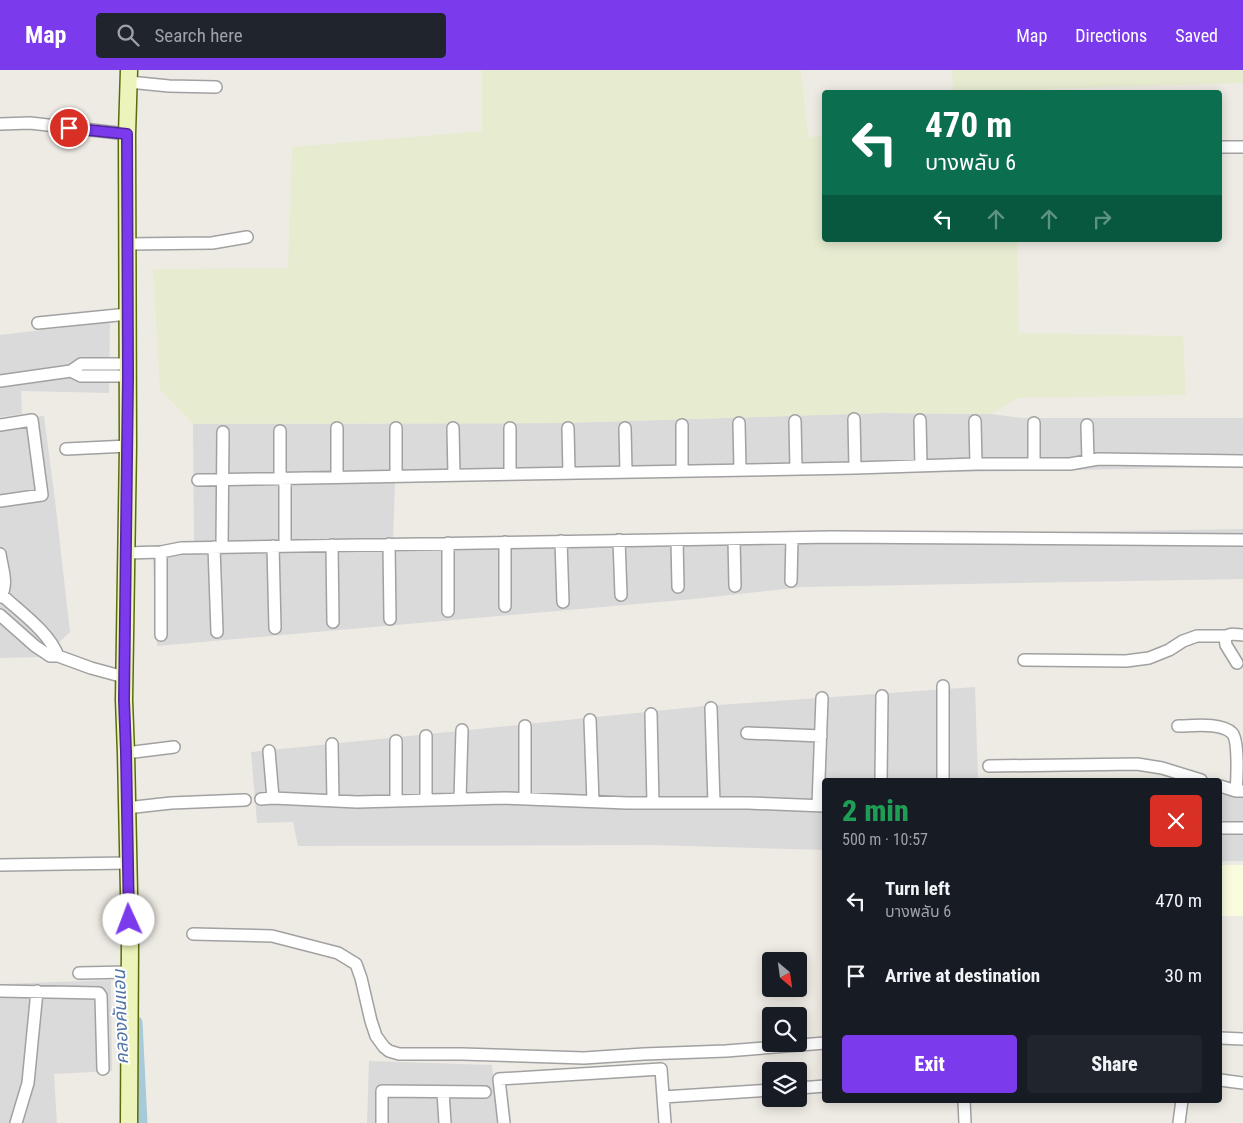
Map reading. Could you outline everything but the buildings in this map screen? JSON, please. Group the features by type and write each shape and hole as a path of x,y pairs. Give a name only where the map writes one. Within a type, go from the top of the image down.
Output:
{"street":[{"path":"129,1123 130,939 124,677 129,553 128,314 130,244 127,134 131,78 169,86 216,87"},
{"path":"0,124 30,123 127,134"},
{"path":"1222,147 1243,147"},
{"path":"130,244 212,244 248,237"},
{"path":"38,323 128,314"},
{"path":"0,381 71,371 81,364 128,370"},
{"path":"854,419 855,468"},
{"path":"0,425 32,420 42,495 0,501"},
{"path":"920,420 921,466"},
{"path":"975,420 976,464"},
{"path":"795,421 796,469"},
{"path":"739,423 740,470"},
{"path":"1034,423 1034,463"},
{"path":"682,425 682,471"},
{"path":"1087,425 1088,461"},
{"path":"337,428 337,477"},
{"path":"396,428 396,476"},
{"path":"453,428 454,475"},
{"path":"510,428 510,474"},
{"path":"568,428 568,473"},
{"path":"625,428 626,472"},
{"path":"280,431 285,546"},
{"path":"217,632 218,547 223,479 223,432"},
{"path":"66,449 128,446"},
{"path":"198,480 855,468 976,464 1070,464 1098,459 1243,461"},
{"path":"129,553 218,547 619,540 792,538 1243,540"},
{"path":"792,538 792,581"},
{"path":"734,539 735,586"},
{"path":"619,540 620,595"},
{"path":"677,540 678,588"},
{"path":"505,542 505,606"},
{"path":"561,542 562,602"},
{"path":"448,543 448,611"},
{"path":"389,544 390,619"},
{"path":"332,545 332,622"},
{"path":"272,546 275,628"},
{"path":"157,552 161,635"},
{"path":"0,554 5,586 1,596 46,635 55,647 58,656"},
{"path":"0,615 35,646 50,656 58,656 124,677"},
{"path":"1024,660 1126,661 1149,658 1197,636 1243,635"},
{"path":"1225,636 1226,645 1237,663"},
{"path":"944,686 944,778"},
{"path":"880,778 882,696"},
{"path":"270,751 267,798 357,802 505,798 653,803 822,805 822,698"},
{"path":"711,708 714,803"},
{"path":"650,714 653,803"},
{"path":"590,720 593,801"},
{"path":"1178,726 1212,725 1226,729 1233,734 1240,791 1222,786"},
{"path":"525,726 525,799"},
{"path":"460,799 462,730"},
{"path":"747,733 821,736"},
{"path":"426,736 426,800"},
{"path":"396,741 396,801"},
{"path":"332,744 333,801"},
{"path":"126,752 174,747"},
{"path":"989,766 1137,764 1162,768 1194,778"},
{"path":"126,808 171,803 245,800"},
{"path":"1222,828 1243,828"},
{"path":"0,865 128,863"},
{"path":"193,934 272,936 338,953 356,964 376,1036 388,1051 399,1054 584,1058 726,1052 822,1043"},
{"path":"79,973 129,972"},
{"path":"0,991 99,993 101,996 103,1069"},
{"path":"16,1123 28,1083 37,991"},
{"path":"1222,1038 1243,1038"},
{"path":"504,1123 499,1079 661,1069 665,1123"},
{"path":"1222,1080 1243,1083"},
{"path":"807,1087 822,1086"},
{"path":"382,1123 382,1091 486,1092"},
{"path":"663,1097 762,1091"},
{"path":"443,1092 445,1123"},
{"path":"964,1103 965,1123"},
{"path":"1179,1123 1182,1103"}],"shaded area":[{"path":"482,70 801,70 808,137 822,136 822,242 1017,242 1019,333 1183,336 1186,395 1017,398 991,414 882,413 562,423 193,424 160,390 153,269 288,268 292,147 482,131"},
{"path":"952,70 1243,70 1243,83 1017,90 953,90"},
{"path":"110,322 109,393 21,391 22,414 0,417 0,335"},
{"path":"882,413 991,414 1023,418 1243,418 1243,467 395,482 393,542 1243,529 1243,579 802,587 694,599 157,646 152,547 194,546 193,424 562,423"},
{"path":"44,416 70,632 43,657 0,658 0,421"},
{"path":"975,687 978,778 822,778 822,850 652,845 298,846 293,822 257,823 251,752 705,706"},
{"path":"1222,795 1243,796 1243,861 1222,861"},
{"path":"1222,865 1243,865 1243,916 1222,916"},
{"path":"111,980 112,1071 54,1074 57,1123 0,1123 0,984"},
{"path":"369,1061 492,1065 497,1123 367,1123"}],"waterway":[{"name":"คลองคันแอน","path":"137,1022 142,1123"}],"route":[{"path":"69,128 127,134 128,446 124,700 129,920"}]}
